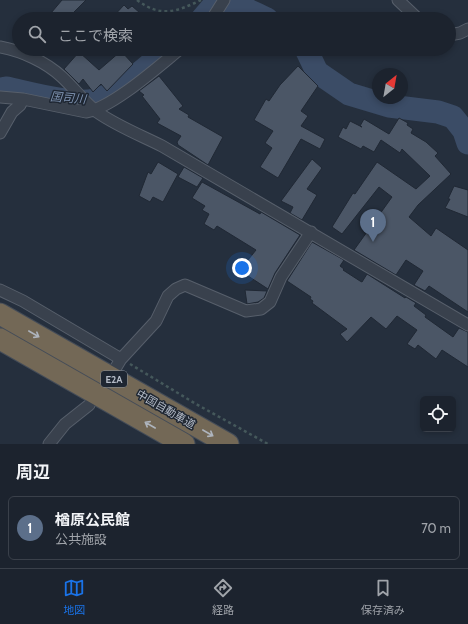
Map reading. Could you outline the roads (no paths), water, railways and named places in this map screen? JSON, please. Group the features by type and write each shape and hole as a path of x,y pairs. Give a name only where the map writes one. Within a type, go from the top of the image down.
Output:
{"highway":[{"name":"中国自動車道","path":"0,314 228,444"},
{"name":"中国自動車道","path":"0,339 184,444"}],"street":[{"path":"217,12 224,0"},
{"path":"398,0 411,12"},
{"path":"456,34 468,29"},
{"path":"0,47 12,50"},
{"path":"26,56 61,76 90,105 110,121 162,146 468,325"},
{"path":"0,97 23,99 86,112 90,105 138,83 171,56"},
{"path":"0,133 12,112 20,105 23,99"},
{"path":"114,369 121,359 156,321 168,296 176,289 185,285 246,311 261,309 270,302 281,277 311,232"},
{"path":"0,290 23,301 121,359"},
{"path":"49,444 65,424 89,405"}],"waterway":[{"name":"国司川","path":"208,12 213,6 235,6 253,12"},
{"name":"国司川","path":"0,89 7,88 64,100 95,100 114,92 160,56"},
{"name":"国司川","path":"309,56 317,72 349,94 389,106 438,112 453,117 464,131 468,143"}],"place":[{"name":"楢原公民館","path":"373,242"}]}
